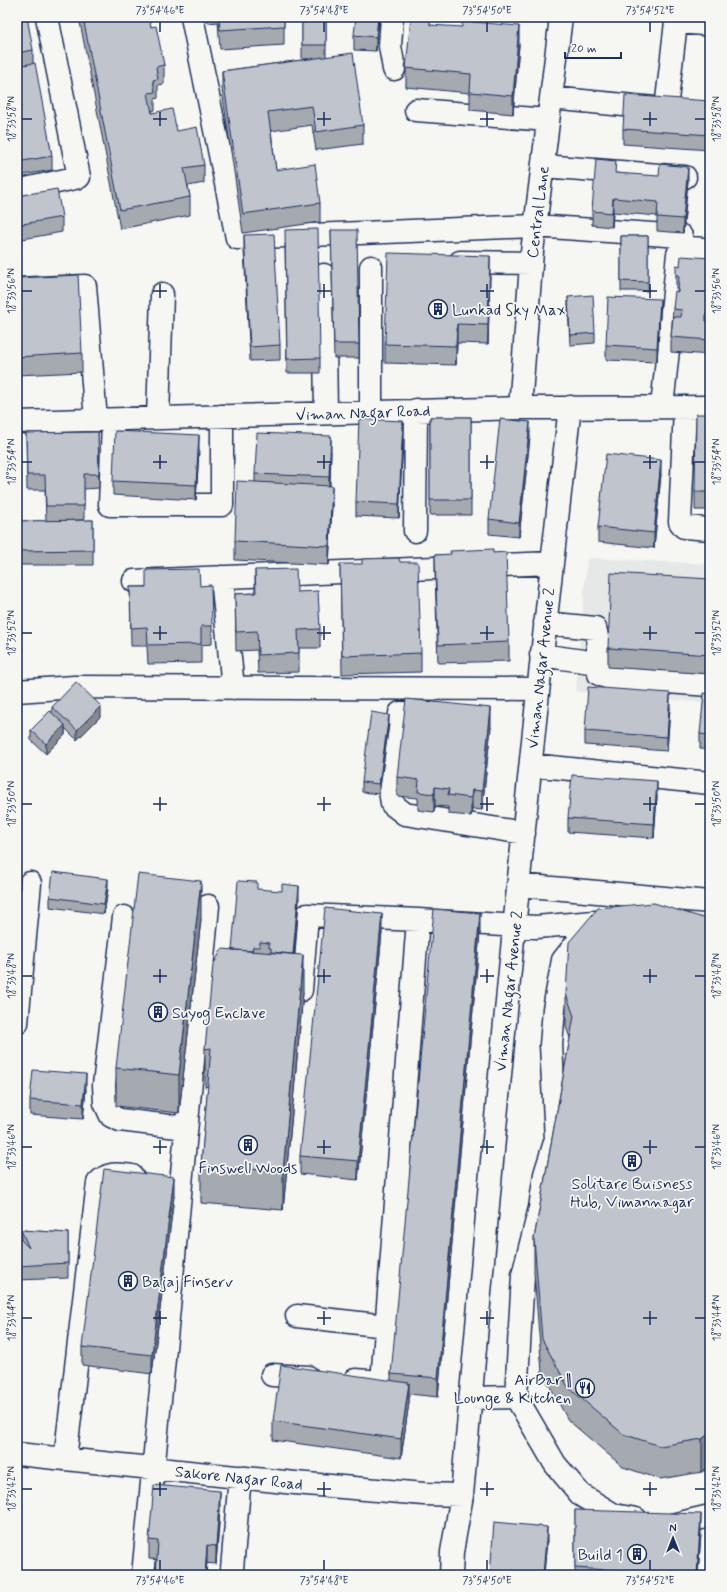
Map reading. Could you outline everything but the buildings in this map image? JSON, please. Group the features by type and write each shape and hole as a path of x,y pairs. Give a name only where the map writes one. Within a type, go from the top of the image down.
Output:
{"street":[{"path":"17,191 79,177 47,17"},
{"path":"192,17 237,238 535,226 681,236"},
{"path":"392,17 390,46 394,69"},
{"name":"Central Lane","path":"520,408 531,262 561,17"},
{"path":"551,98 676,110 676,22 704,24 704,17"},
{"path":"416,110 548,120"},
{"path":"542,166 685,177"},
{"path":"662,407 678,254 683,249 691,248 710,250"},
{"path":"439,262 531,262"},
{"path":"372,267 372,412"},
{"path":"324,276 326,413"},
{"path":"17,289 85,286 104,420 110,505 222,505 222,416"},
{"path":"158,418 162,294"},
{"name":"Viman Nagar Road","path":"17,422 416,410 570,407 710,407"},
{"name":"Viman Nagar Avenue 2","path":"451,1575 452,1552 462,1496 537,689 570,407"},
{"path":"685,407 680,522 684,527 710,529"},
{"path":"415,531 416,410"},
{"path":"134,581 551,563"},
{"path":"222,577 233,688"},
{"path":"545,623 595,628 598,636 597,662 599,674 609,678 710,685"},
{"path":"541,655 597,662"},
{"path":"17,691 74,687 537,689"},
{"path":"441,715 400,713 390,790 392,804 405,814 524,833"},
{"path":"531,764 710,783"},
{"path":"17,1023 30,883"},
{"path":"518,885 710,902"},
{"path":"143,1575 208,906"},
{"path":"299,1008 307,915 536,927 594,922 633,925"},
{"path":"124,917 104,1085 105,1103 110,1116 120,1120 186,1128"},
{"path":"272,1375 382,1382 418,920"},
{"path":"594,922 563,960 554,1009 551,1045 556,1139 545,1174 540,1208 523,1274 516,1397 555,1464 581,1495 600,1507 614,1515 673,1526 710,1516"},
{"path":"192,1074 215,1074"},
{"path":"65,1459 98,1183 104,1176 117,1174 181,1181"},
{"path":"297,1316 386,1326"},
{"path":"470,1398 516,1397"},
{"name":"Sakore Nagar Road","path":"17,1454 240,1477 462,1496"},
{"path":"232,1569 240,1477"}],"shaded area":[{"path":"587,558 710,564 710,703 576,692"}],"place":[{"name":"Lunkad Sky Max","path":"438,309"},
{"name":"Suyog Enclave","path":"158,1012"},
{"name":"Finswell Woods","path":"248,1145"},
{"name":"Solitare Buisness Hub, Vimannagar","path":"632,1161"},
{"name":"Bajaj Finserv","path":"128,1281"},
{"name":"AirBar || Lounge & Kitchen","path":"585,1388"},
{"name":"Build 1","path":"637,1554"}]}
